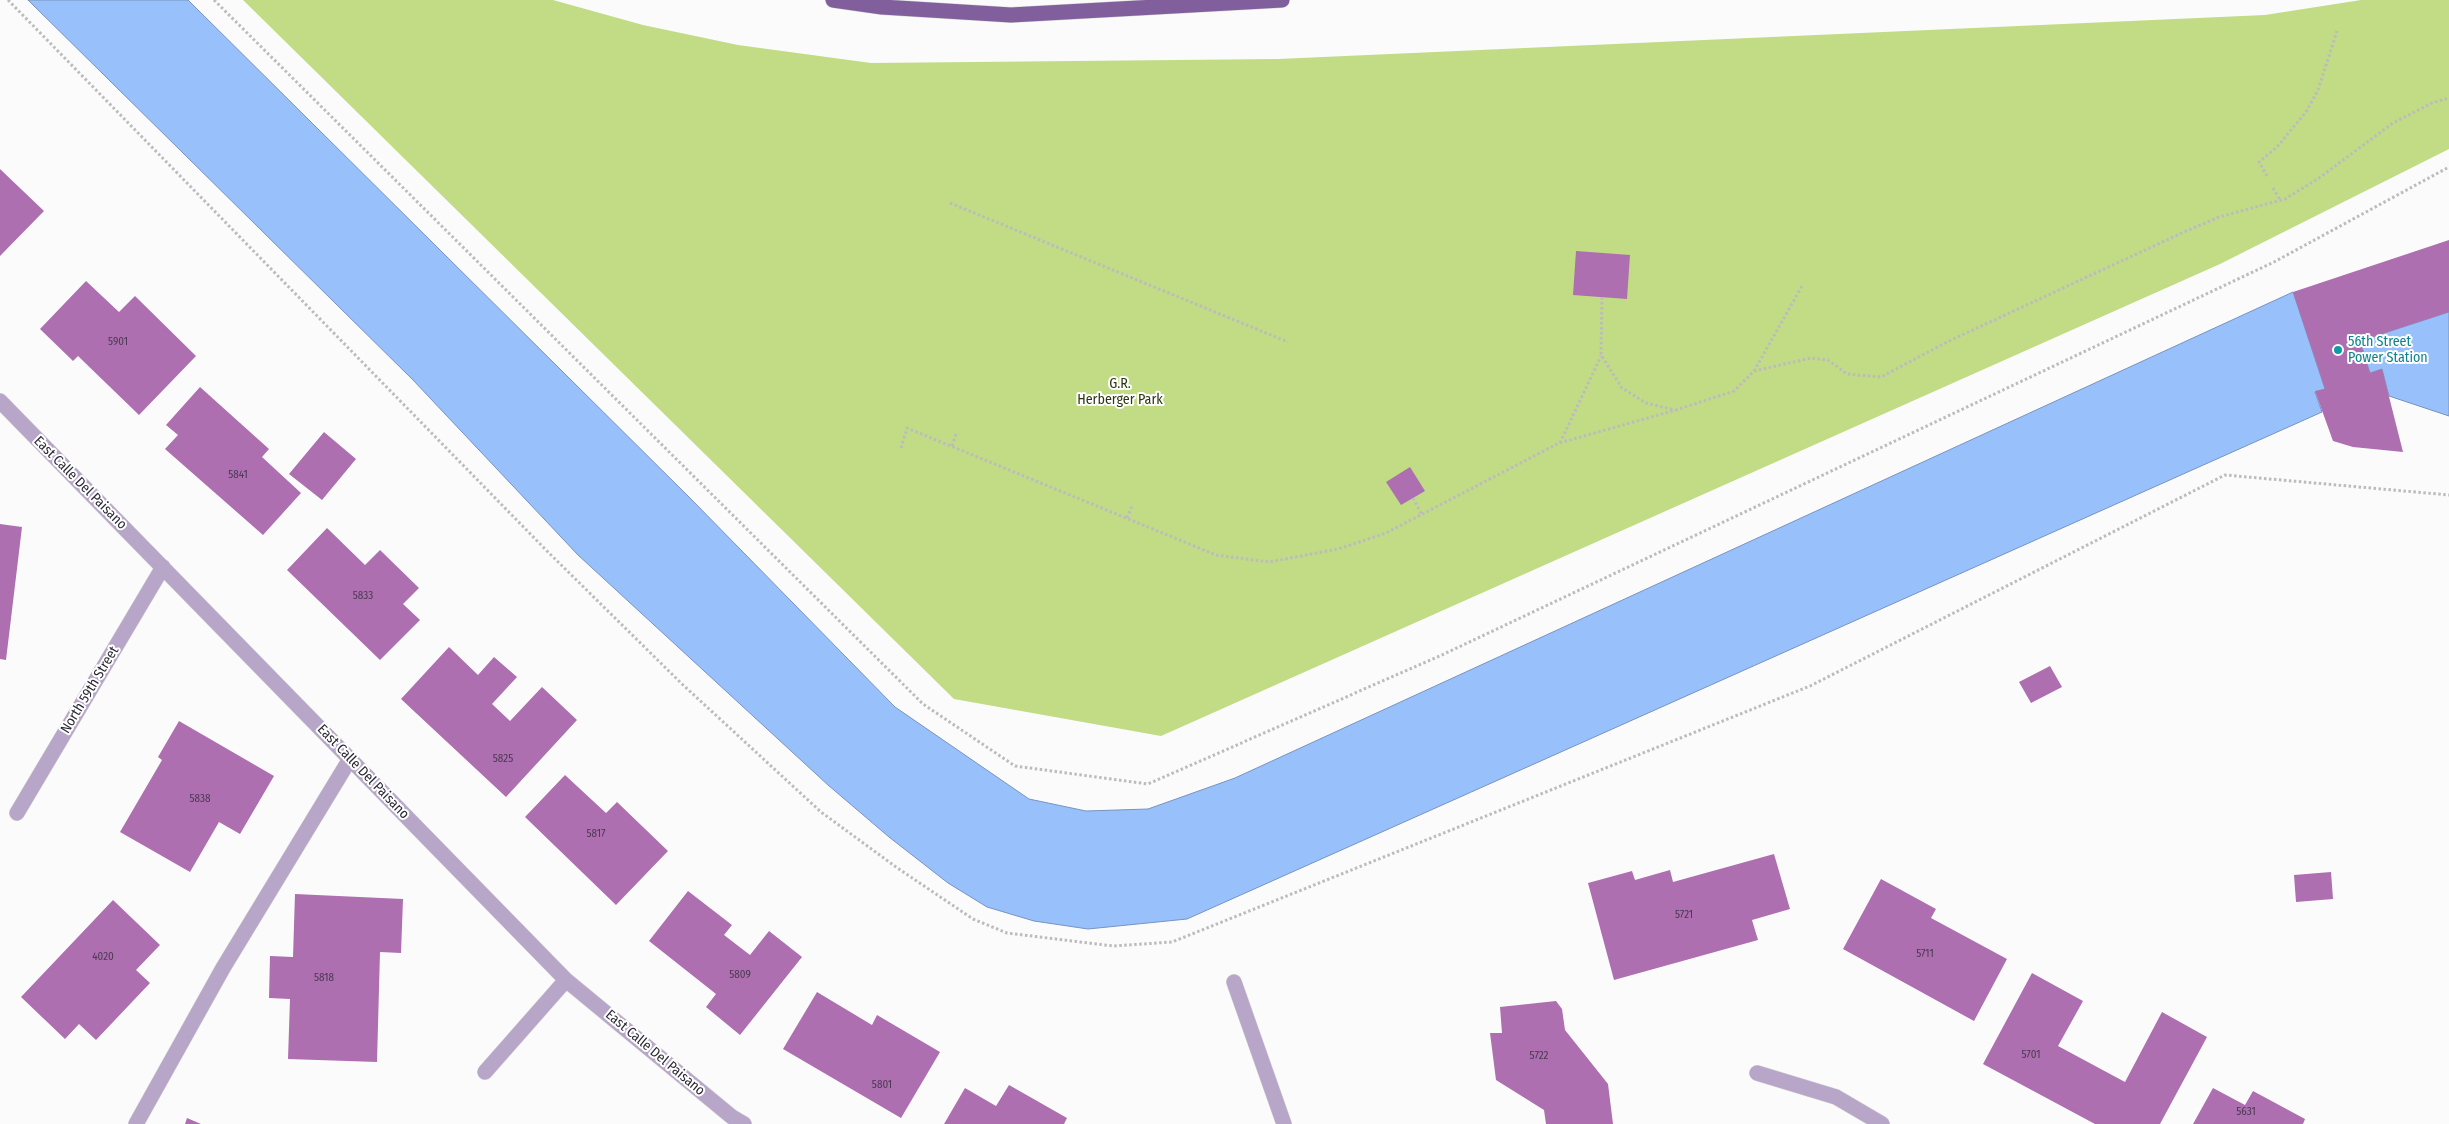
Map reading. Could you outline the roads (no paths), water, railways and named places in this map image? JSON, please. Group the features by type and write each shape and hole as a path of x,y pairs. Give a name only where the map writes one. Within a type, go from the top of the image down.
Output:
{"main road":[{"path":"833,0 882,7 1011,15 1282,0"}],"street":[{"name":"East Calle Del Paisano","path":"0,401 566,980 732,1117 744,1124"},
{"name":"North 59th Street","path":"17,813 164,568"},
{"path":"136,1124 223,968 350,759"},
{"path":"485,1072 566,980"},
{"path":"1234,982 1284,1124"},
{"path":"1757,1073 1836,1097 1882,1124"}],"water":[{"path":"28,0 188,0 690,498 895,707 1029,799 1086,811 1148,809 1235,778 2293,292 2325,389 2315,392 2322,412 1187,919 1088,929 1034,921 987,907 948,883 889,837 828,785 578,555 413,380"},
{"path":"2449,312 2449,416 2389,396 2382,369 2370,373 2360,341"}],"place":[{"name":"56th Street Power Station","path":"2338,350"}],"park label":[{"name":"G.R. Herberger Park","path":"1120,392"}]}
